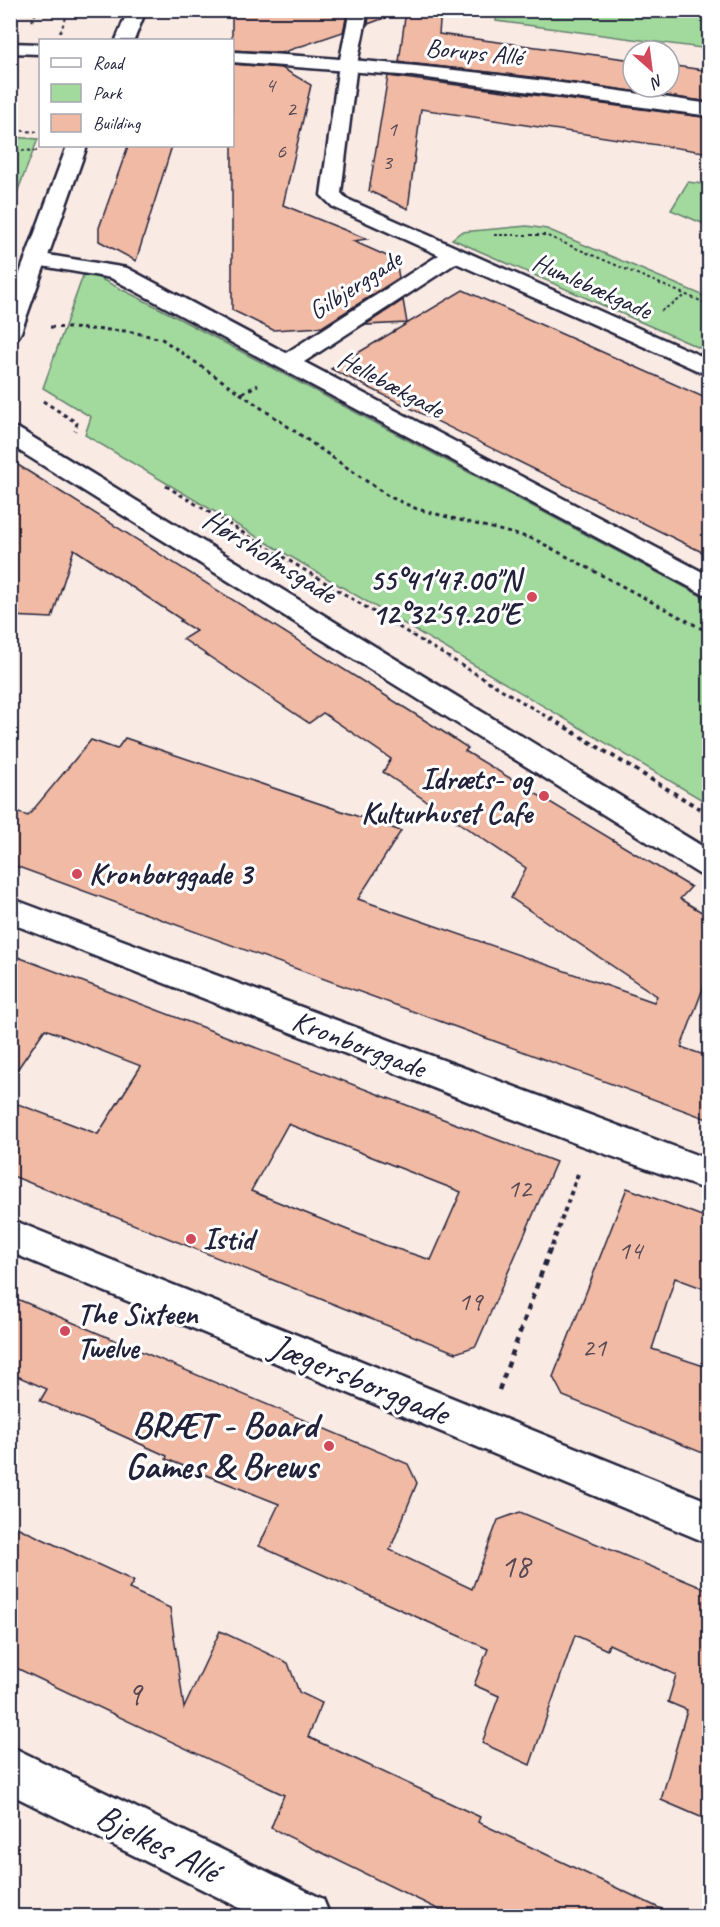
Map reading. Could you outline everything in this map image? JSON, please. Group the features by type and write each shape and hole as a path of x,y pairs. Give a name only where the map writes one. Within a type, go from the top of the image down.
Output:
{"street":[{"path":"125,39 137,10"},
{"path":"348,64 359,10"},
{"path":"10,48 39,49"},
{"name":"Borups Allé","path":"234,57 348,64 557,86 710,110"},
{"name":"Humlebækgade","path":"348,64 331,195 340,203 452,256 710,369"},
{"path":"12,328 77,147"},
{"name":"Gilbjerggade","path":"289,361 452,256"},
{"name":"Hellebækgade","path":"36,259 119,273 289,361 710,587"},
{"name":"Hørsholmsgade","path":"10,434 710,866"},
{"name":"Kronborggade","path":"10,910 592,1134 710,1176"},
{"name":"Jægersborggade","path":"10,1235 710,1523"},
{"name":"Bjelkes Allé","path":"10,1769 306,1917"}],"path":[{"path":"62,30 69,11"},
{"path":"10,130 39,132"},
{"name":"Humlebækgade","path":"452,256 481,237 512,233 545,235 710,305"},
{"path":"12,328 128,331 162,339 388,496 417,509 534,539 710,633"},
{"path":"43,401 77,423 75,431"},
{"path":"66,426 85,437"},
{"path":"157,481 710,815"},
{"path":"484,1430 592,1134"}],"green space":[{"path":"496,11 709,11 709,49 681,45 681,39 633,39 496,21"},
{"path":"10,137 38,139 11,208"},
{"path":"688,182 709,185 709,226 671,210"},
{"path":"527,226 547,229 709,298 709,352 452,239 461,232"},
{"path":"84,273 95,276 159,308 709,600 709,804 85,435 91,417 43,388"}],"building":[{"path":"232,10 348,10 343,32 281,53 234,50 234,39 232,39"},
{"path":"370,10 386,10 387,17 368,24"},
{"path":"406,10 441,10 439,34 621,58 621,90 532,77 399,62"},
{"path":"234,64 282,68 311,85 283,205 367,239 353,241 396,260 399,278 322,327 273,330 232,310"},
{"path":"681,67 710,71 710,102 681,98"},
{"path":"388,76 710,118 710,153 421,109 408,209 369,191"},
{"path":"128,147 172,147 136,261 99,241 99,228"},
{"path":"463,290 710,400 710,556 331,369"},
{"path":"403,300 407,323 365,325"},
{"path":"10,460 445,733 468,748 465,751 691,887 680,899 710,917 710,970 681,1047 710,1057 710,1120 10,864 10,810 28,816 91,740 117,749 125,738 401,831 358,899 654,1002 657,996 511,898 526,868 383,772 391,759 323,713 309,723 183,639 196,631 74,549 52,618 10,616"},
{"path":"10,954 556,1162 476,1346 456,1353 10,1175 10,1101 98,1134 141,1066 45,1029 10,1080","holes":["288,1124 461,1192 431,1260 385,1245 251,1191"]},
{"path":"627,1188 710,1219 710,1291 675,1278 652,1349 710,1368 710,1456 563,1396 553,1377"},
{"path":"10,1296 408,1464 417,1483 390,1550 472,1589 498,1520 520,1512 710,1591 710,1821 661,1800 687,1710 668,1702 676,1675 609,1644 607,1650 575,1635 530,1765 482,1743 499,1696 474,1685 488,1649 259,1546 279,1504 166,1459 167,1456 40,1401 47,1389 10,1373"},
{"path":"10,1524 134,1581 129,1589 170,1608 184,1708 220,1631 288,1663 299,1692 322,1703 308,1737 480,1817 478,1822 678,1917 454,1917 271,1828 284,1795 10,1665"}],"place":[{"name":"55°41′47.00\"N 12°32′59.20\"E","path":"532,597"},
{"name":"Idræts- og Kulturhuset Cafe","path":"544,796"},
{"name":"Kronborggade 3","path":"77,874"},
{"name":"Istid","path":"191,1239"},
{"name":"The Sixteen Twelve","path":"65,1331"},
{"name":"BRÆT - Board Games & Brews","path":"329,1446"}]}
